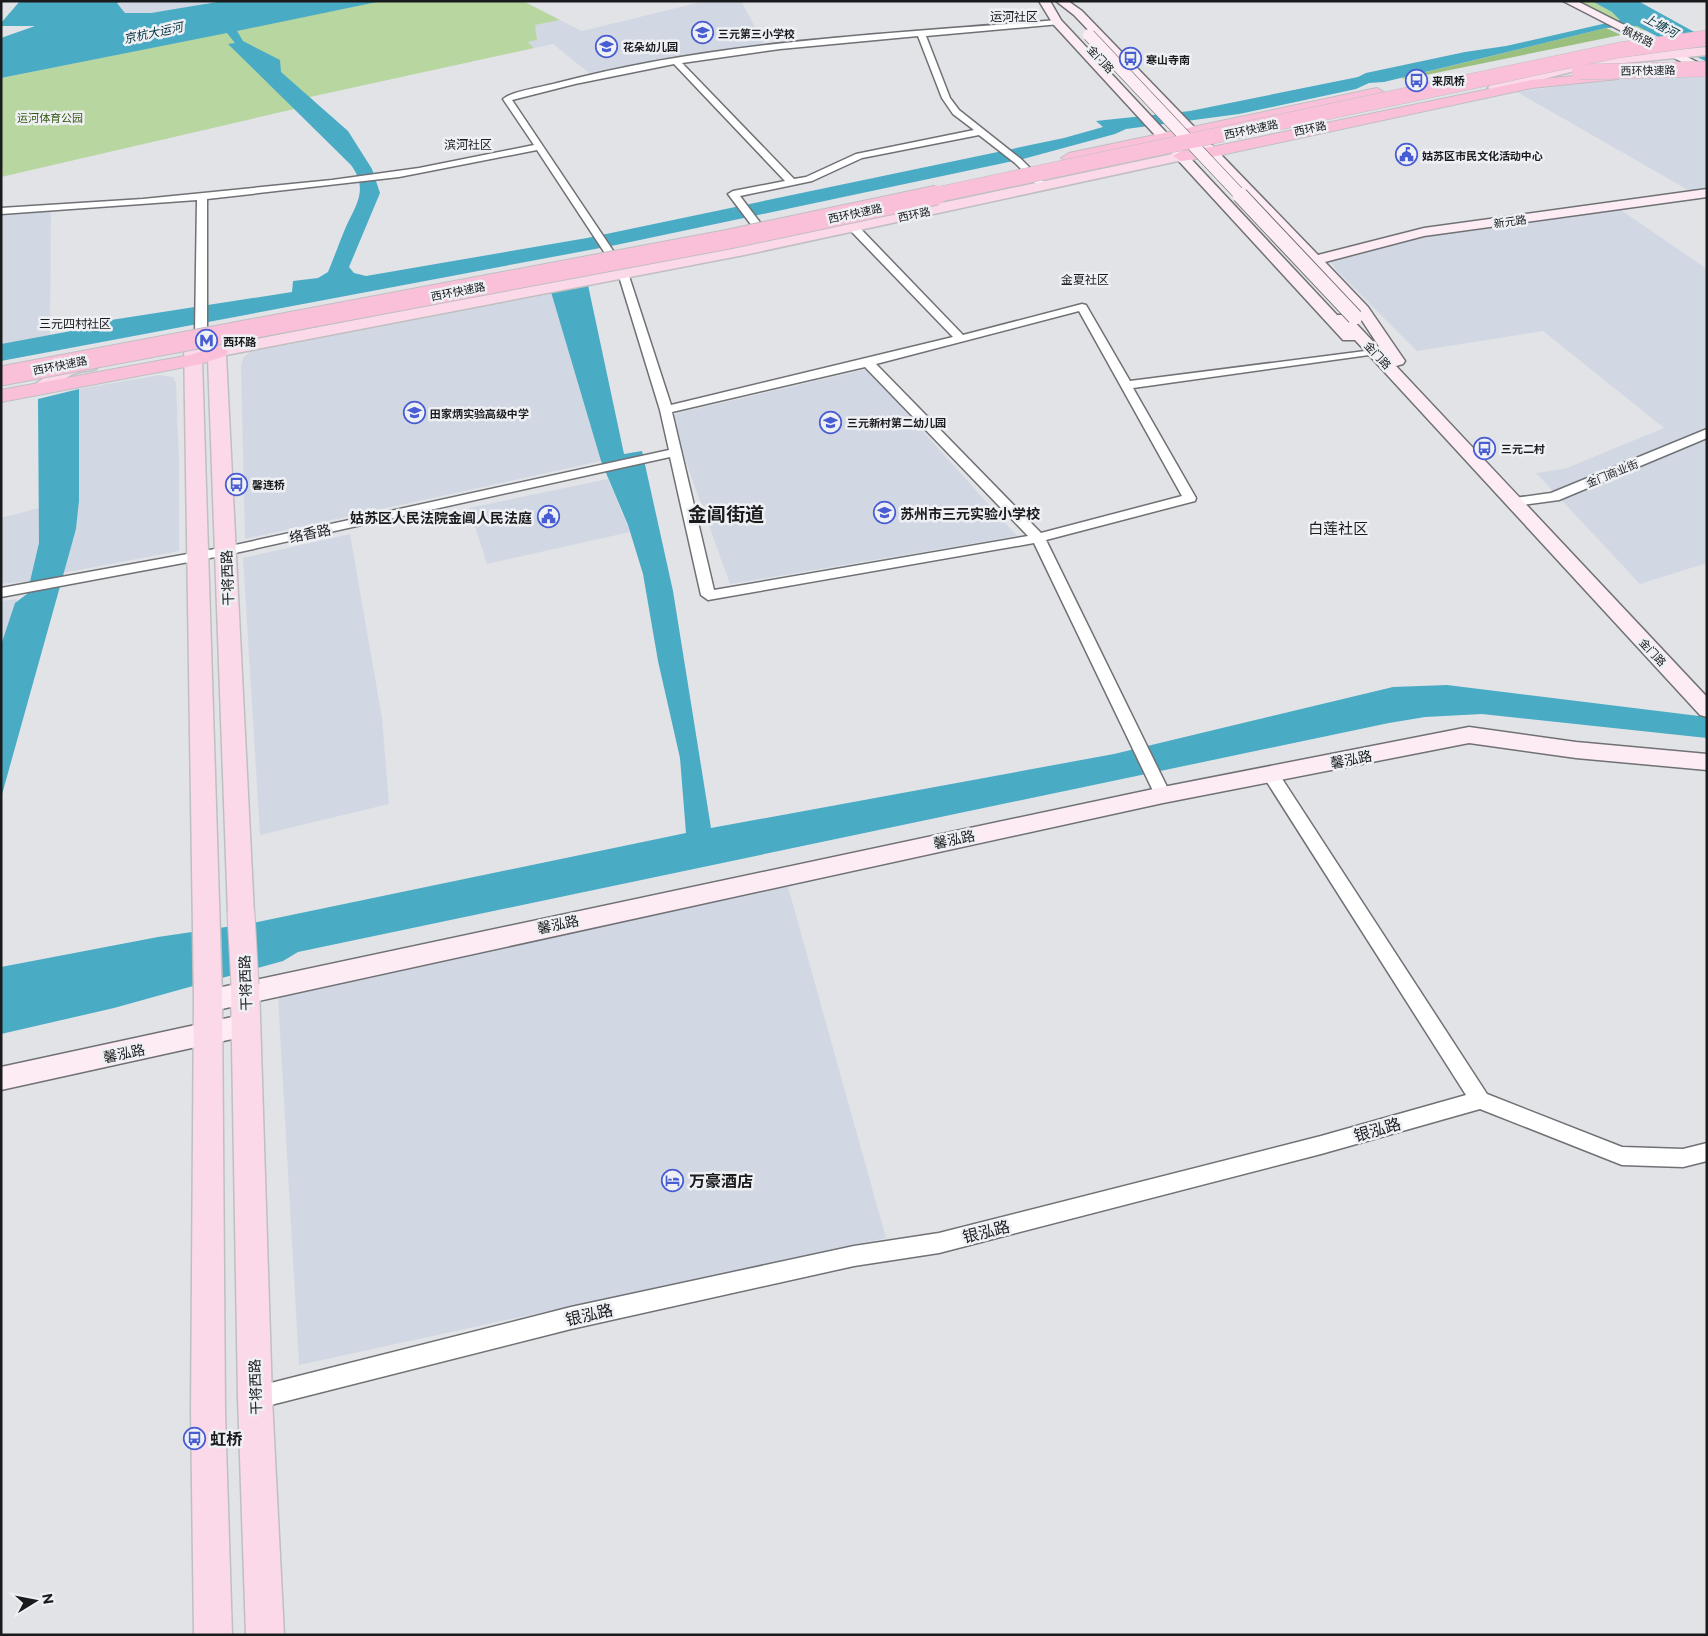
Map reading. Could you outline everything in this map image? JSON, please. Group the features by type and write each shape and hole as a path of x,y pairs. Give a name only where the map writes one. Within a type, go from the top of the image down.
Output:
{"highway":[{"path":"1190,130 1601,46 1707,33"},
{"name":"西环快速路","path":"1,376 340,314 729,239 1619,50 1707,38"},
{"name":"西环快速路","path":"1,387 746,246 1520,79 1586,71 1707,72"},
{"path":"1211,151 1422,106 1567,80 1707,72"},
{"path":"340,314 449,282 731,228 1069,158 1163,136"},
{"path":"1,395 203,342"}],"main road":[{"path":"1046,1 1056,22 1334,323 1369,352 1395,367"},
{"name":"金门路","path":"1046,1 1084,36 1349,317 1520,501 1707,710"},
{"name":"金门路","path":"1056,1 1084,36"},
{"path":"1061,1 1078,13 1369,317 1395,367"},
{"name":"枫桥路","path":"1568,1 1620,28 1678,52 1707,72"},
{"name":"西环路","path":"1,369 203,342 623,273 771,244 1211,151 1524,82 1589,63 1707,47"},
{"name":"西环路","path":"1,395 203,342 399,308 454,285 1190,130 1502,70 1678,52 1707,51"},
{"name":"新元路","path":"1315,260 1424,232 1707,193"},
{"name":"干将西路","path":"203,342 226,551 245,988 255,1398 265,1635"},
{"name":"干将西路","path":"203,342 198,556 208,999 208,1412 213,1635"},
{"name":"金门路","path":"1520,501 1707,693"},
{"path":"200,641 230,635"},
{"name":"馨泓路","path":"208,999 245,988 1159,788 1271,775 1469,735 1576,750 1707,762"},
{"name":"馨泓路","path":"1,1079 208,1035 246,1025"}],"street":[{"path":"666,410 868,363 1082,307 1190,498 1038,538 708,595 666,410 623,273 507,99 566,82 675,61 1056,22"},
{"path":"922,35 948,103 979,132 1002,148 1043,186"},
{"path":"675,61 792,182"},
{"path":"771,244 743,204 733,194 809,179 859,156 979,132"},
{"path":"1,211 71,208 202,197 380,177 539,147"},
{"path":"202,197 201,305 203,342"},
{"path":"852,227 961,339"},
{"path":"1126,385 1369,352"},
{"path":"868,363 1038,538 1159,788"},
{"name":"金门商业街","path":"1520,501 1554,497 1707,434"},
{"name":"络香路","path":"1,593 226,551 676,452"},
{"path":"1271,775 1480,1100 1622,1156 1683,1158 1707,1152"},
{"name":"银泓路","path":"255,1398 571,1318 854,1256 939,1243 1321,1145 1480,1100"}],"shaded area":[{"path":"123,1 208,1 204,5 144,14 125,13 117,3"},
{"path":"705,1 741,1 766,47 688,56 590,74 553,44 534,48 528,42 537,39 534,25 560,20 582,31"},
{"path":"1703,77 1707,79 1707,191 1695,194 1517,92 1612,79"},
{"path":"1618,208 1707,269 1707,563 1640,584 1536,473 1564,469 1664,428 1543,331 1417,351 1336,270 1329,258 1380,243"},
{"path":"51,210 50,335 1,344 1,214"},
{"name":"田家炳实验高级中学","path":"551,292 601,461 245,539 241,365 244,357 253,349"},
{"path":"867,369 1017,536 730,584 670,418 678,413"},
{"path":"159,375 173,377 176,383 179,461 179,551 63,573 76,529 79,501 79,389"},
{"name":"姑苏区人民法院金阊人民法庭","path":"608,479 630,532 487,564 469,508"},
{"path":"39,508 39,543 30,581 1,584 1,518"},
{"path":"350,534 382,718 389,804 260,835 243,558"},
{"path":"18,599 14,606 1,645 1,601"},
{"path":"787,883 886,1238 299,1365 278,997"}],"green space":[{"name":"运河体育公园","path":"382,1 523,1 560,20 535,25 537,40 528,42 534,48 310,97 316,104 1,177 1,78"},
{"path":"1580,1 1592,1 1649,31 1631,29"},
{"path":"1606,28 1621,35 1406,79 1401,78"}],"water":[{"path":"20,1 123,1 117,3 125,13 151,13 223,1 382,1 237,31 243,41 280,60 281,72 348,131 372,169 380,193 349,267 354,273 366,276 587,238 1064,138 1103,127 1096,121 1190,111 1358,77 1366,73 1465,52 1506,46 1620,20 1612,12 1592,1 1638,1 1707,39 1707,62 1637,26 1606,28 1384,82 1369,83 1356,89 1239,114 1126,129 1115,134 1023,159 616,245 1,361 1,344 82,329 111,320 292,292 293,281 318,278 328,272 359,197 360,190 359,182 351,165 228,44 235,43 227,33 1,78 1,38 35,26 1,26 1,23"},
{"path":"588,285 624,454 642,451 673,591 711,828 1114,754 1393,687 1447,685 1707,717 1707,738 1482,714 1425,717 1389,723 298,952 283,961 114,1008 1,1034 1,967 158,937 253,923 686,833 680,758 658,661 643,574 628,525 601,461 551,292"},
{"path":"79,389 79,501 76,529 1,798 1,645 15,603 27,594 39,543 38,399"}],"place":[{"name":"三元第三小学校","path":"702,33"},
{"name":"花朵幼儿园","path":"607,46"},
{"name":"寒山寺南","path":"1130,59"},
{"name":"来凤桥","path":"1416,80"},
{"name":"姑苏区市民文化活动中心","path":"1406,155"},
{"name":"西环路","path":"207,341"},
{"name":"田家炳实验高级中学","path":"414,413"},
{"name":"三元新村第二幼儿园","path":"831,422"},
{"name":"三元二村","path":"1485,448"},
{"name":"馨连桥","path":"236,484"},
{"name":"苏州市三元实验小学校","path":"884,513"},
{"name":"姑苏区人民法院金阊人民法庭","path":"548,517"},
{"name":"万豪酒店","path":"673,1180"},
{"name":"虹桥","path":"194,1438"}],"district":[{"name":"运河社区","path":"1014,16"},
{"name":"滨河社区","path":"468,144"},
{"name":"金夏社区","path":"1085,279"},
{"name":"三元四村社区","path":"75,323"},
{"name":"金阊街道","path":"726,513"},
{"name":"白莲社区","path":"1338,528"}],"water label":[{"name":"上塘河","path":"1661,25"},
{"name":"京杭大运河","path":"153,32"}]}
